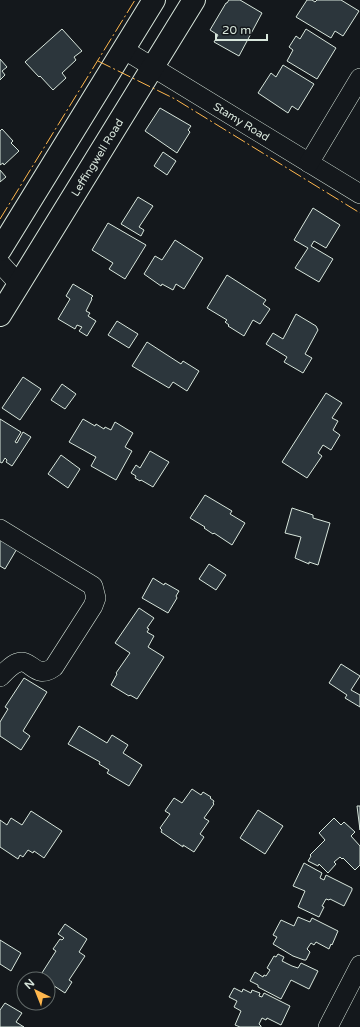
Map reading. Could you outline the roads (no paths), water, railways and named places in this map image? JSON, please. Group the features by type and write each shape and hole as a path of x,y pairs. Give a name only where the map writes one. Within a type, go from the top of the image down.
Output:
{"main road":[{"path":"0,250 154,0"},
{"name":"Leffingwell Road","path":"0,316 194,0"}],"street":[{"name":"Stamy Road","path":"123,49 360,194"},
{"path":"309,163 360,78"},
{"path":"0,263 19,284"},
{"path":"0,529 93,586 96,598 93,606 54,667 48,672 43,673 24,662 18,662 0,677"},
{"path":"328,1027 360,965"}]}
